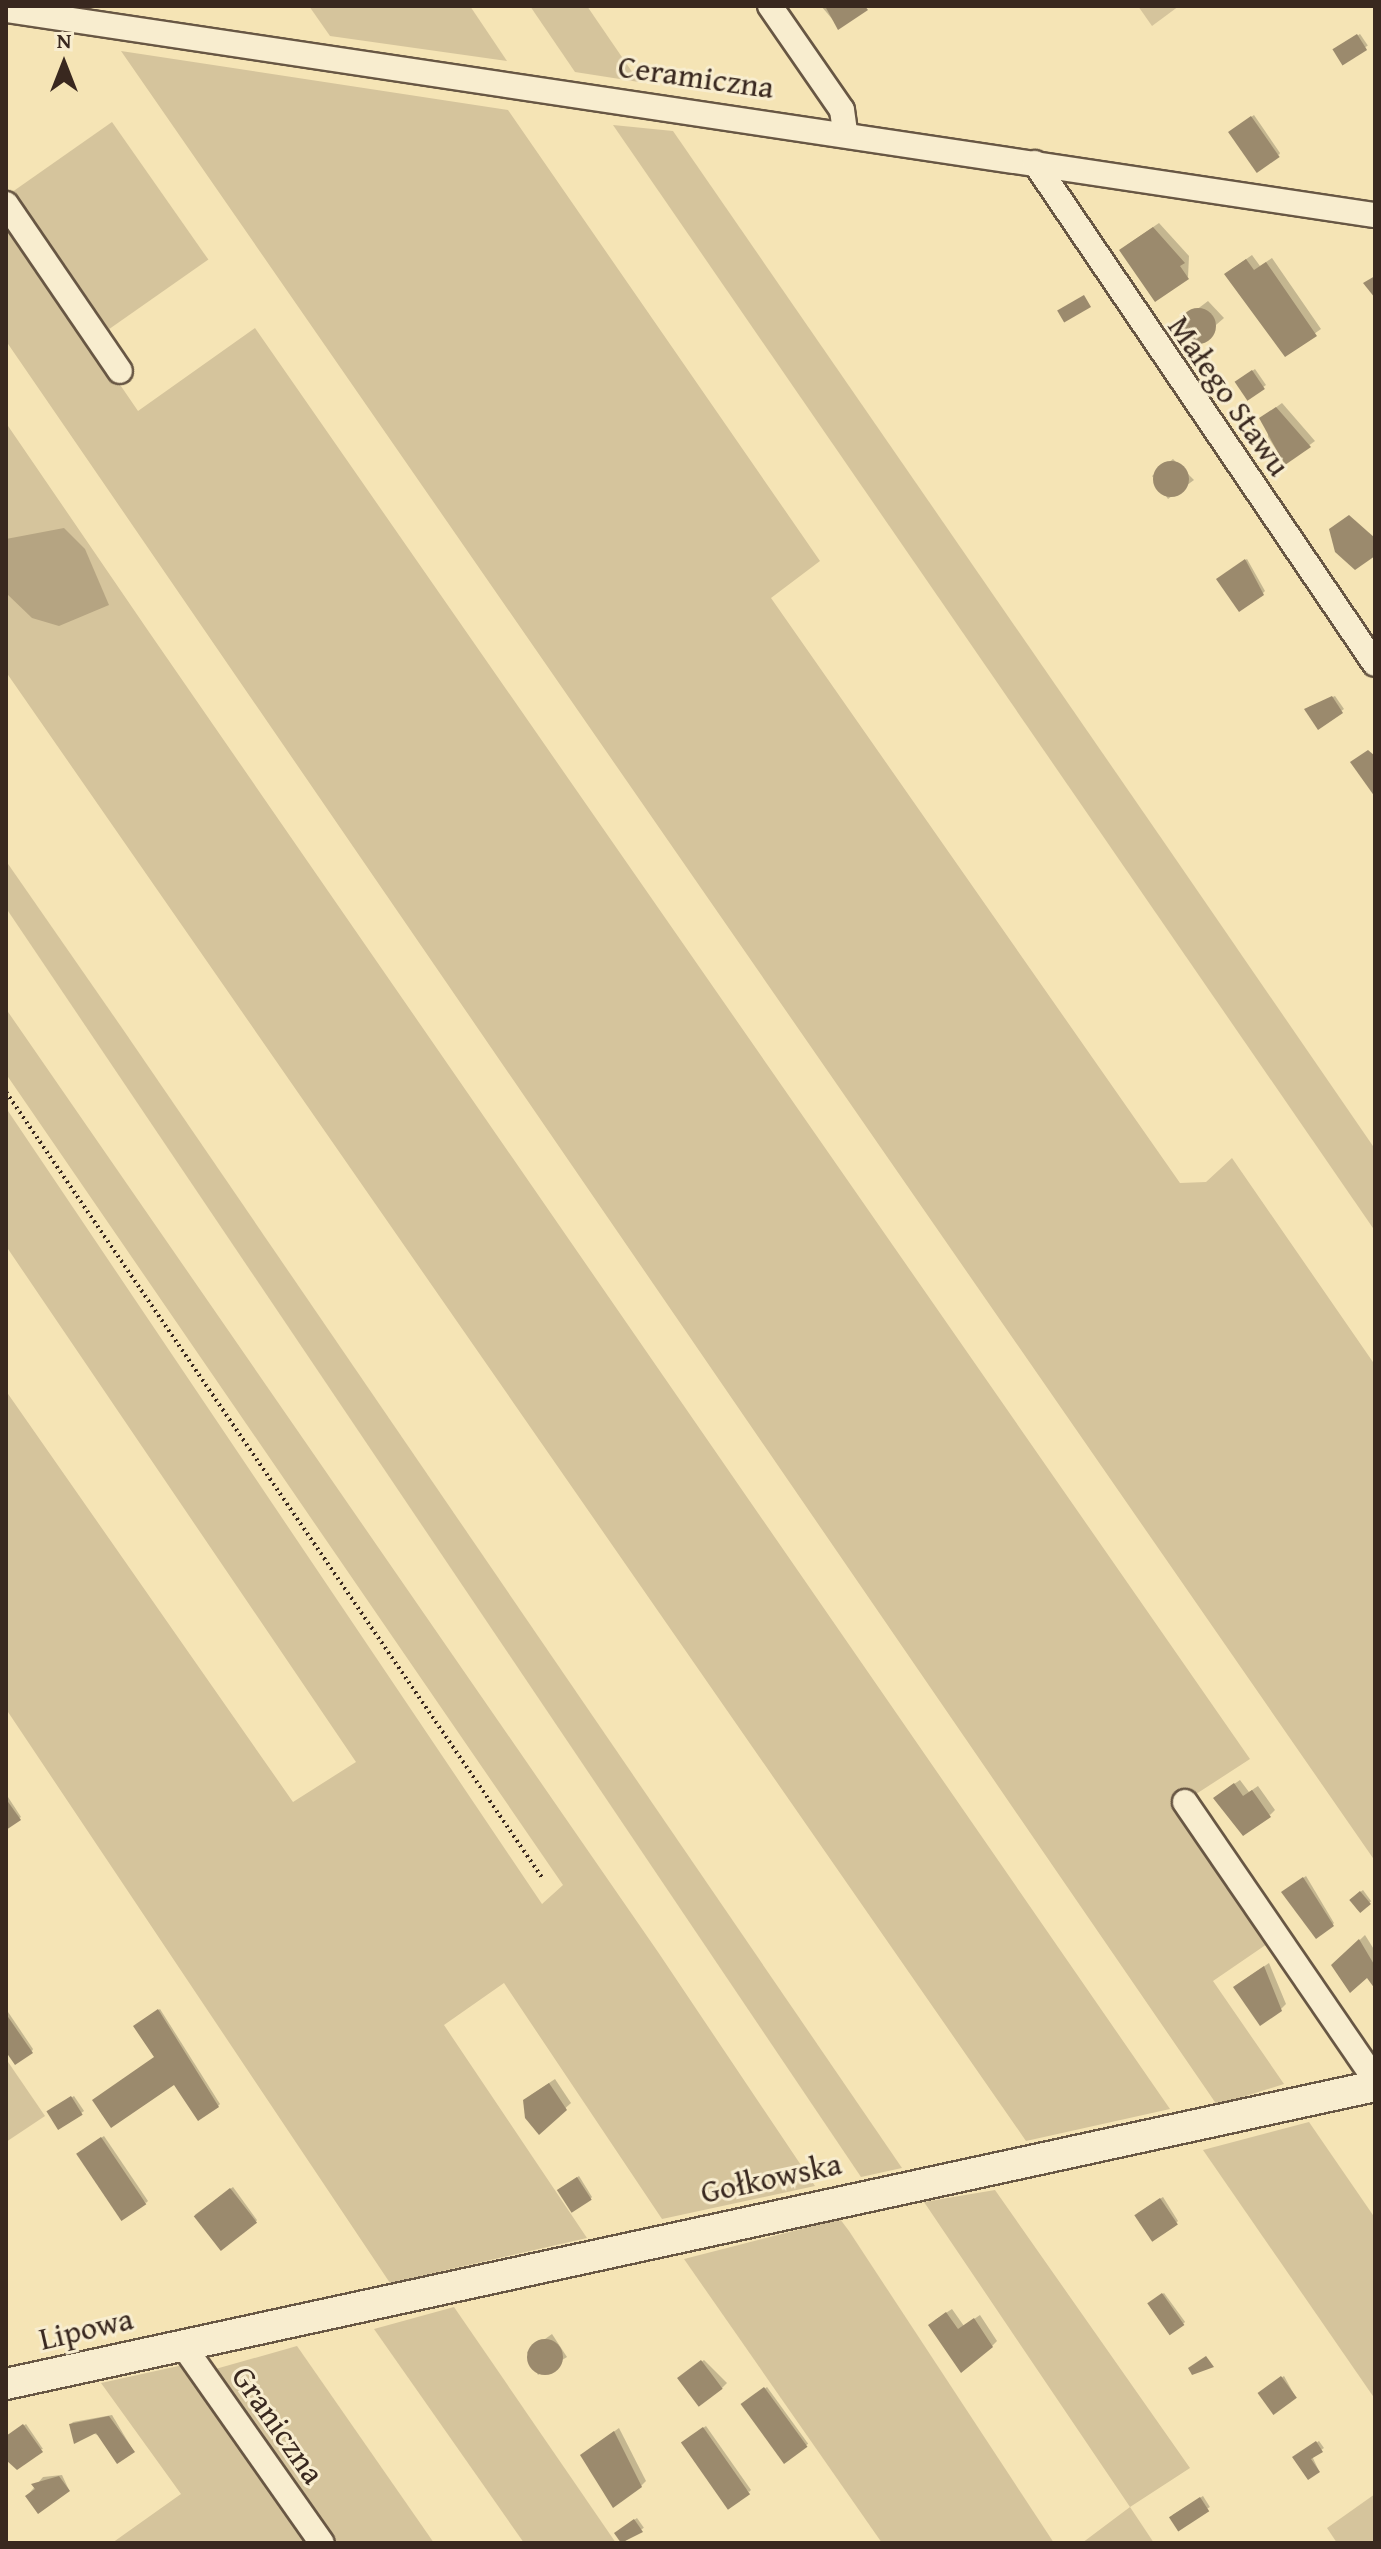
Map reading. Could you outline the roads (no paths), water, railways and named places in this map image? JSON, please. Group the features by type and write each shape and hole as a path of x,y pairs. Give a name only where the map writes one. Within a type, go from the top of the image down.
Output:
{"street":[{"path":"770,6 842,110 845,131"},
{"name":"Ceramiczna","path":"6,10 845,131 1375,215"},
{"name":"Małego Stawu","path":"1035,163 1375,664"},
{"path":"6,204 120,371"},
{"path":"1185,1802 1375,2083"},
{"name":"Gołkowska","path":"182,2344 1375,2083"},
{"name":"Lipowa","path":"6,2384 182,2344"},
{"name":"Graniczna","path":"182,2344 322,2543"}]}
